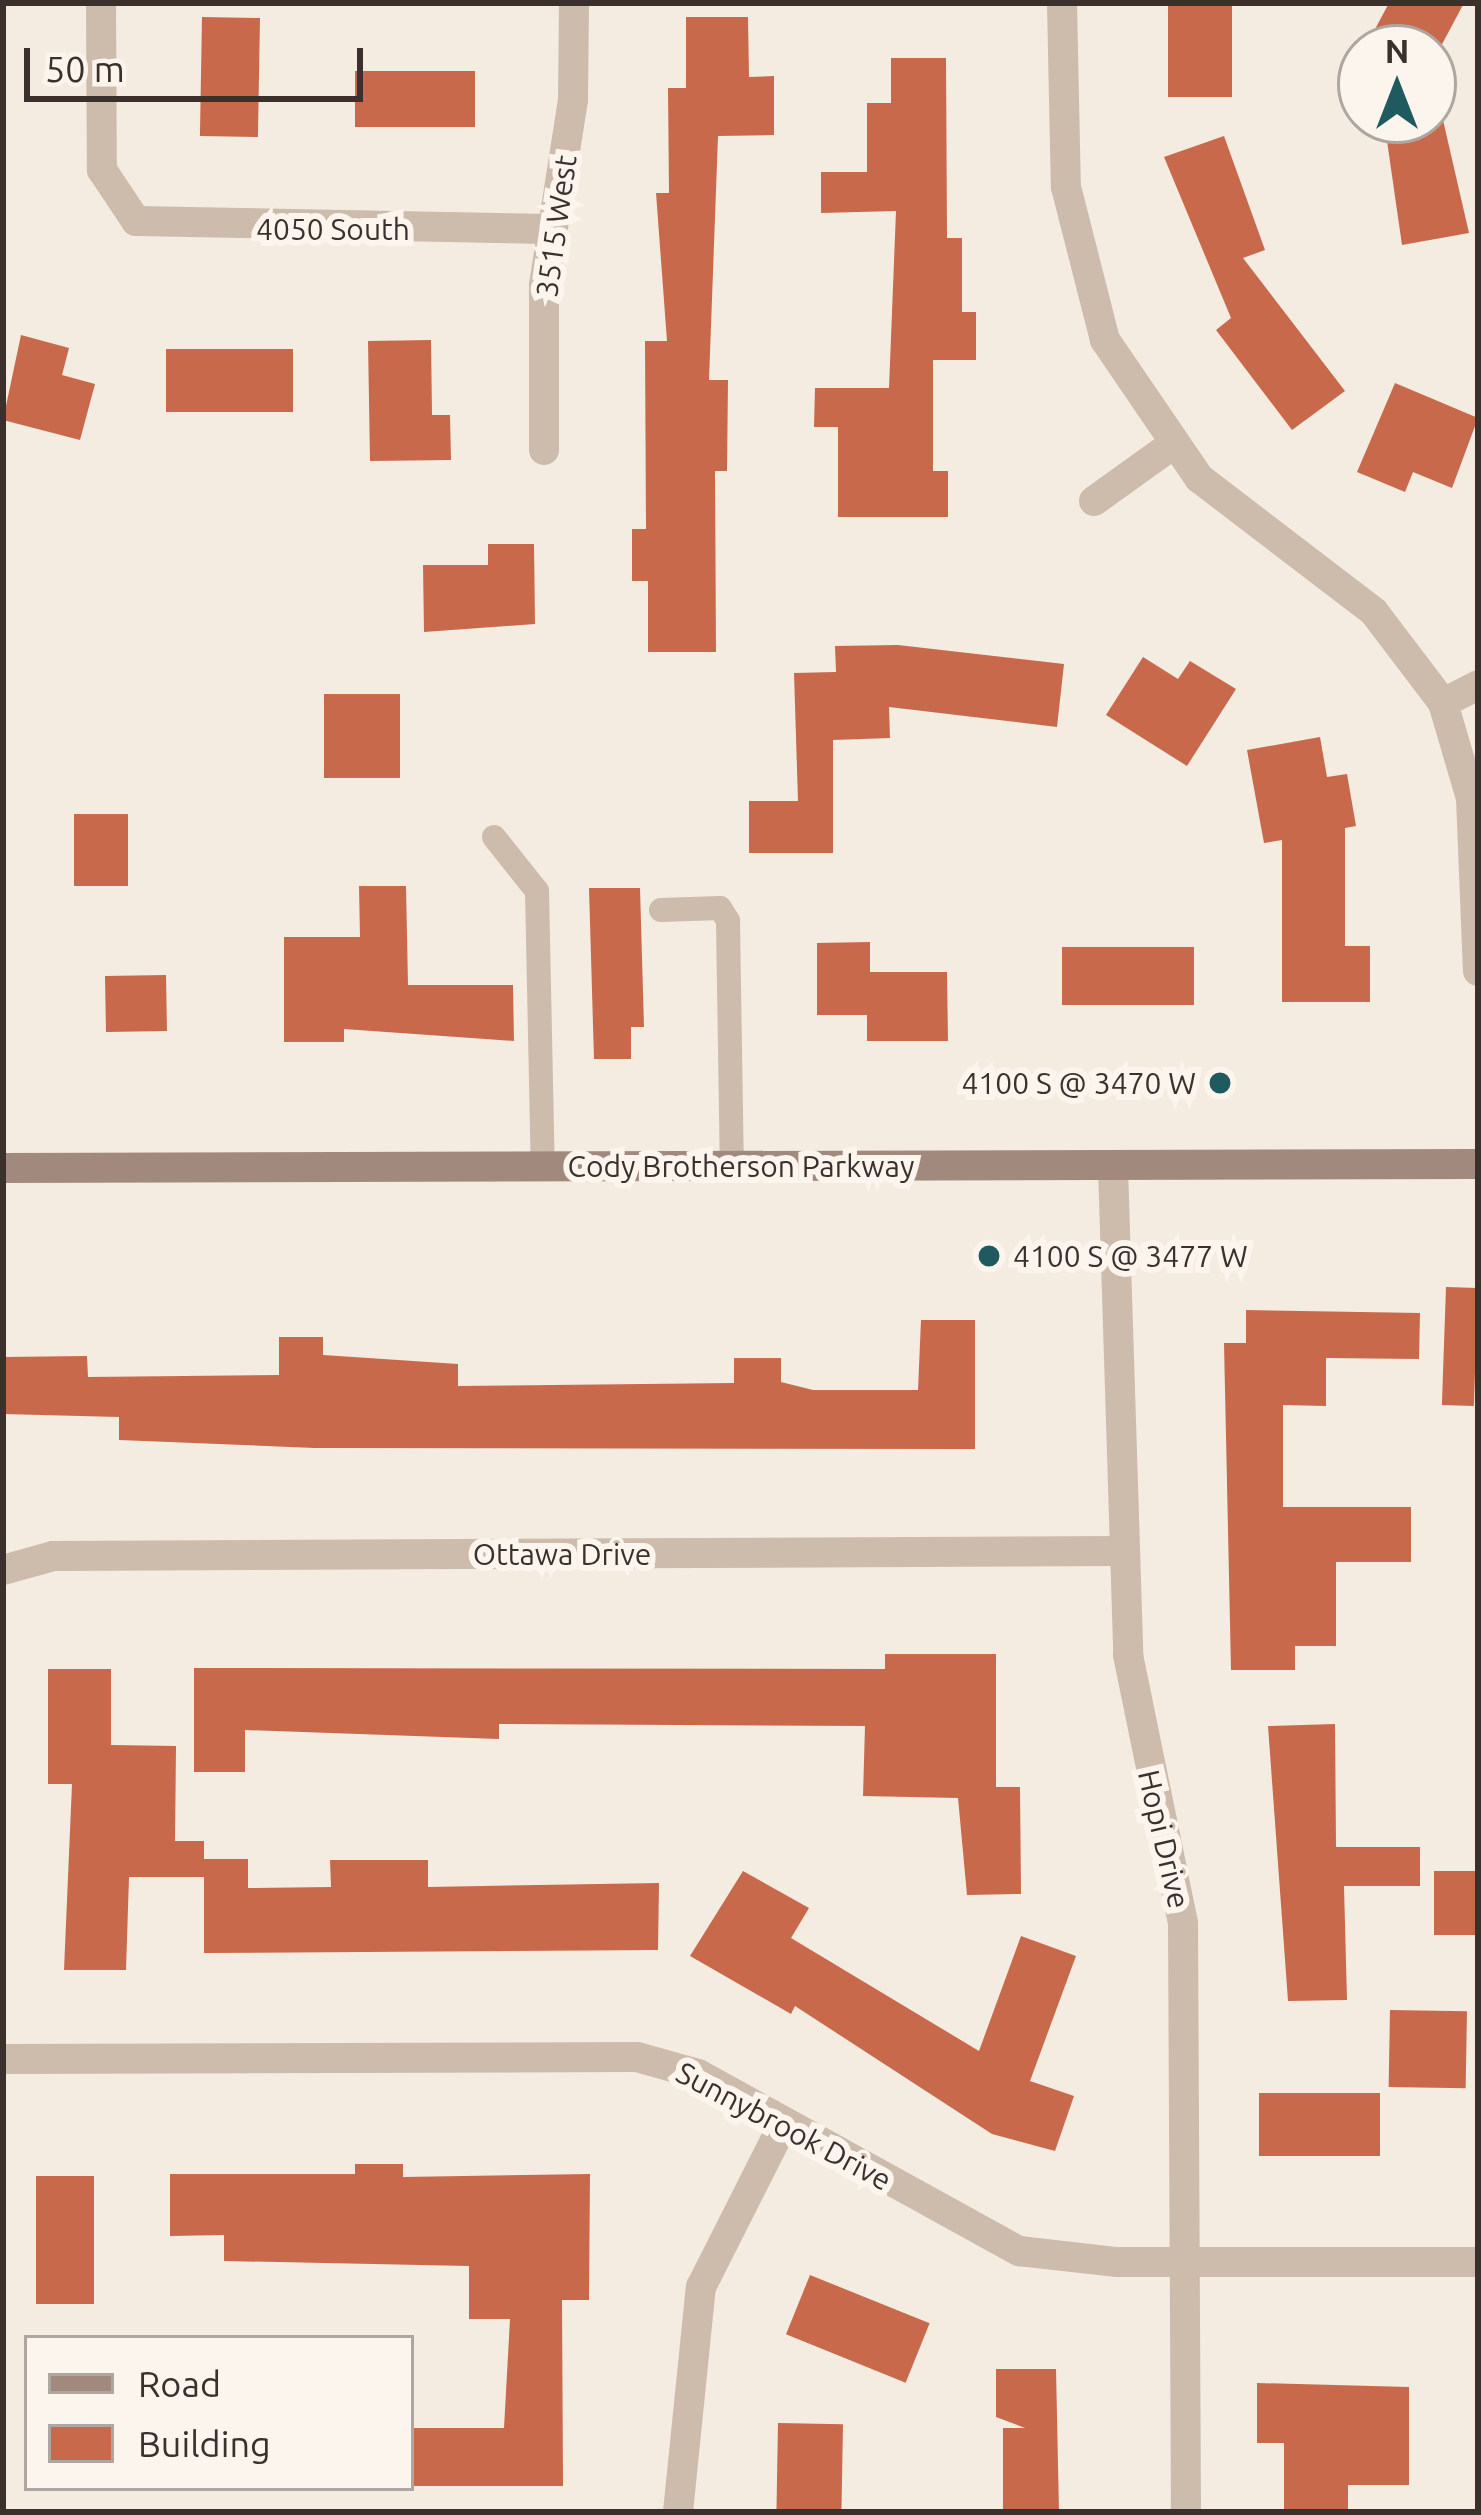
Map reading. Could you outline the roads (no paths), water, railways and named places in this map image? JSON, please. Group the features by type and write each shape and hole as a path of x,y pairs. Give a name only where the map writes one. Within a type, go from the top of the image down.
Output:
{"main road":[{"name":"Cody Brotherson Parkway","path":"3,1168 1478,1164"}],"street":[{"name":"4050 South","path":"101,3 102,170 119,209 181,228 551,229"},
{"name":"3515 West","path":"544,450 551,229 571,118 574,3"},
{"path":"1061,3 1063,151 1079,264 1105,340 1172,446 1228,508 1374,612 1442,703 1471,798 1478,971"},
{"path":"1094,501 1172,446"},
{"path":"1442,703 1478,685"},
{"path":"1478,1150 1478,1164"},
{"name":"Hopi Drive","path":"1113,1167 1123,1551 1132,1694 1183,1923 1186,2512"},
{"name":"Ottawa Drive","path":"3,1570 53,1556 1123,1551"},
{"name":"Sunnybrook Drive","path":"3,2059 637,2057 698,2074 1019,2251 1185,2262 1478,2261"},
{"path":"678,2512 701,2287 784,2125"}],"lane":[{"path":"494,837 537,891 543,1166"},
{"path":"661,910 719,908 728,921 732,1166"}],"place":[{"name":"4100 S @ 3470 W","path":"1220,1083"},
{"name":"4100 S @ 3477 W","path":"989,1256"}]}
